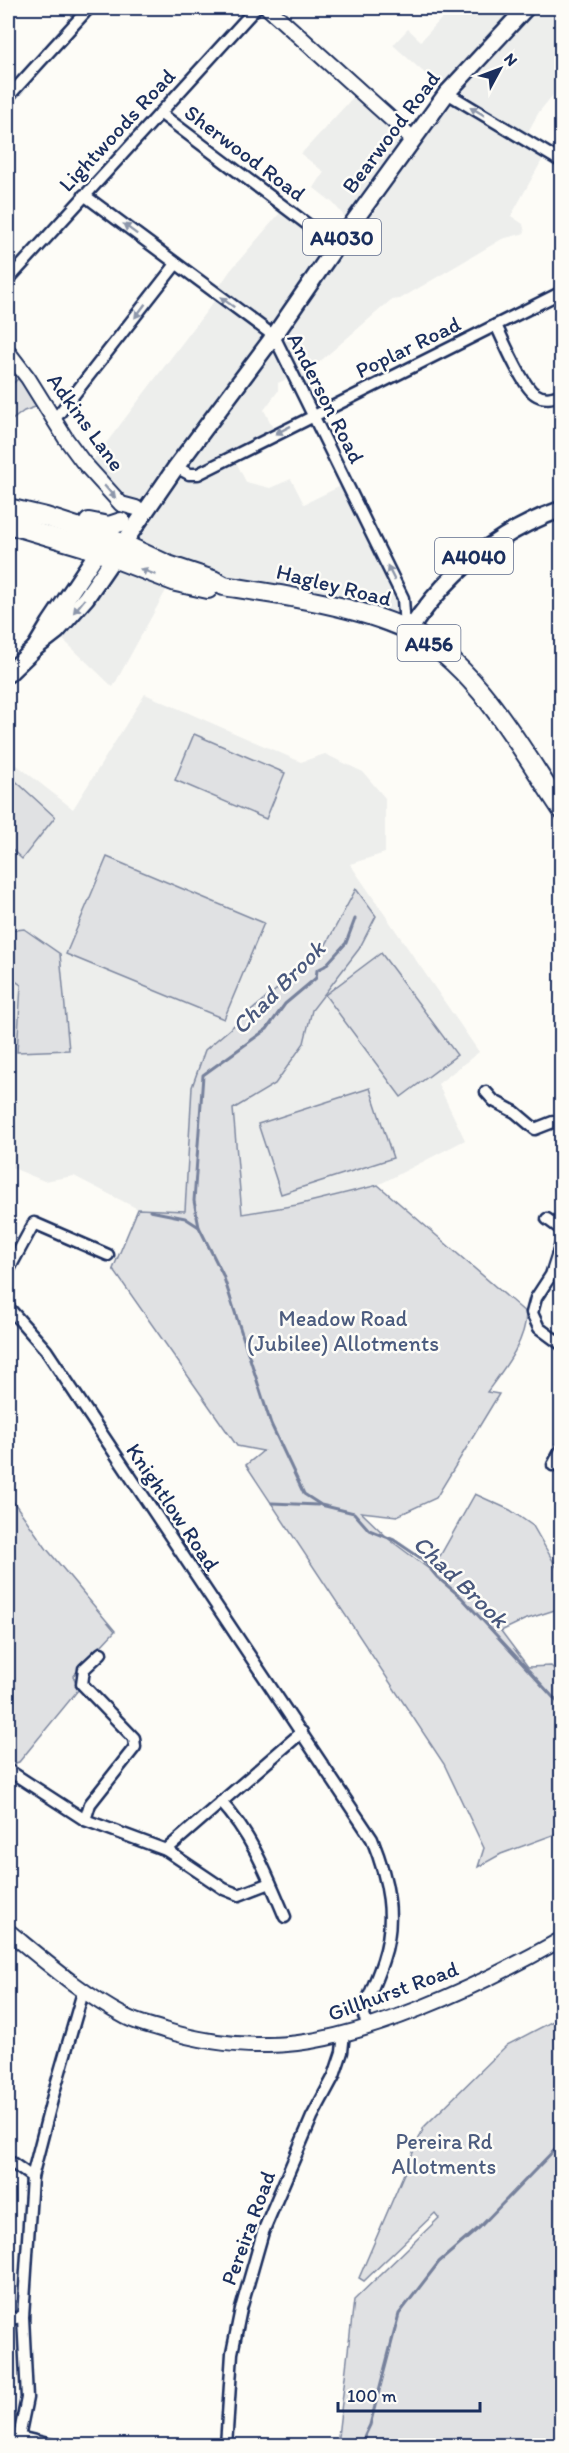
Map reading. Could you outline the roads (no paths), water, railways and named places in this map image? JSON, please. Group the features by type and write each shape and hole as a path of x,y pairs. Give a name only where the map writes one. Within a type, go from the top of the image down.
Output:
{"highway":[{"name":"A456","path":"8,508 46,517 80,519 103,526 121,522"},
{"name":"A456","path":"46,517 109,547"},
{"name":"A456","path":"8,524 109,547"},
{"name":"Hagley Road","path":"109,547 176,582 208,590 224,586 362,613 407,630 431,644 479,689 561,810"}],"main road":[{"name":"Bearwood Road","path":"109,547 156,499 176,467 274,336 412,138 447,93 526,8"},
{"name":"Bearwood Road","path":"109,547 121,522 176,467"},
{"name":"A4040","path":"407,630 442,585 474,556 523,524 561,509"},
{"path":"8,674 35,648 50,623 109,547"}],"street":[{"path":"8,97 89,8"},
{"name":"Lightwoods Road","path":"8,280 256,8"},
{"path":"268,8 412,138"},
{"path":"447,93 561,162"},
{"name":"Sherwood Road","path":"160,113 336,246"},
{"name":"Anderson Road","path":"84,195 274,336 403,598 407,630"},
{"path":"55,419 176,264"},
{"name":"Poplar Road","path":"176,467 189,474 198,474 561,292"},
{"path":"495,325 528,389 543,398 552,399 561,394"},
{"name":"Adkins Lane","path":"8,352 88,467 121,504 136,508"},
{"path":"486,1092 494,1101 515,1112 535,1129 554,1122 561,1122"},
{"path":"8,1271 39,1212"},
{"path":"547,1219 561,1230"},
{"path":"34,1223 108,1255"},
{"path":"561,1241 551,1275 536,1298 532,1313 539,1328 561,1345"},
{"name":"Knightlow Road","path":"8,1307 46,1350 372,1839 389,1891 389,1933 383,1959 364,2008 368,2026"},
{"path":"553,1465 561,1448"},
{"path":"85,1820 90,1804 135,1746 134,1737 82,1684 84,1669 101,1653"},
{"path":"166,1850 302,1732"},
{"path":"8,1770 85,1820 166,1850 224,1889 239,1895 270,1883"},
{"path":"221,1802 247,1837 285,1917"},
{"name":"Gillhurst Road","path":"8,1931 83,1992 128,2018 195,2038 269,2046 344,2033 368,2026 482,1981 561,1939"},
{"path":"56,2445 16,2441 27,2398 23,2317 32,2177 83,1992"},
{"name":"Pereira Road","path":"226,2445 232,2353 241,2309 263,2232 312,2118 334,2076 342,2052 344,2033"},
{"path":"8,2160 32,2177"},
{"path":"8,2319 23,2317"}],"waterway":[{"name":"Chad Brook","path":"355,919 346,943 325,966 317,970 316,978 285,1004 267,1029 203,1075 194,1201 199,1227 223,1275 271,1424 304,1494 321,1505 354,1513 369,1530 394,1540 422,1559 437,1577 461,1597 562,1707"},
{"path":"150,1211 185,1218 199,1227"},
{"path":"272,1503 318,1505"},
{"name":"Chad Brook","path":"360,2446 370,2425 399,2314 439,2262 480,2227 562,2142"}],"park label":[{"name":"Meadow Road (Jubilee) Allotments","path":"343,1330"},
{"name":"Pereira Rd Allotments","path":"444,2154"}]}
